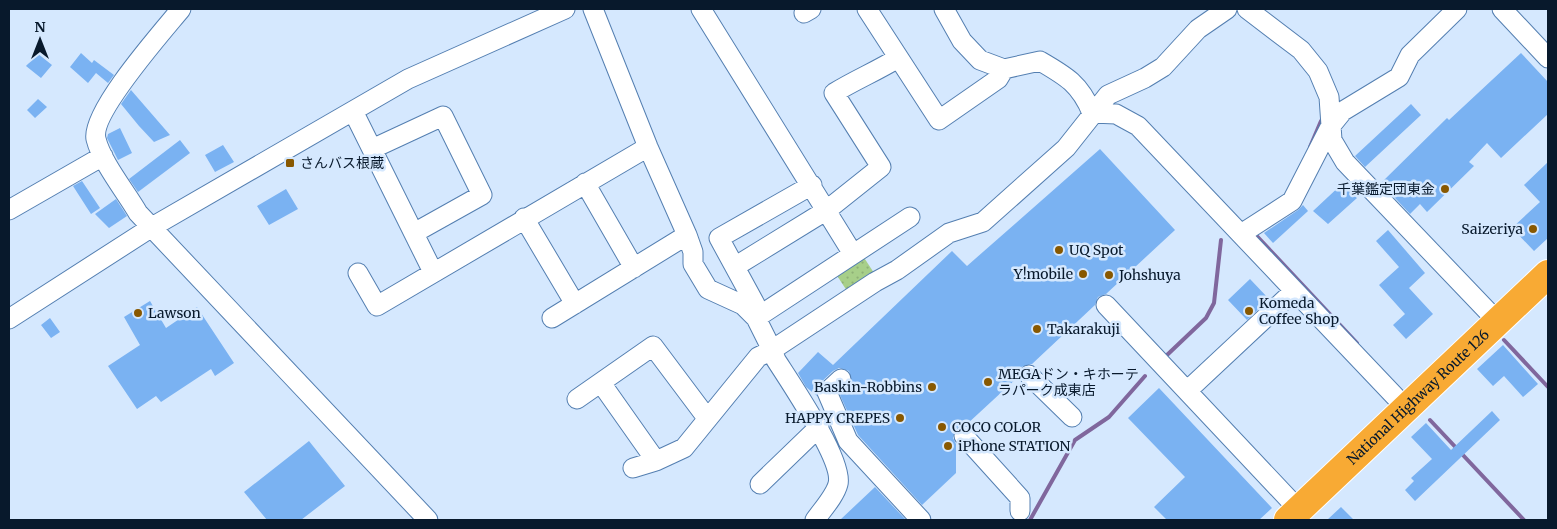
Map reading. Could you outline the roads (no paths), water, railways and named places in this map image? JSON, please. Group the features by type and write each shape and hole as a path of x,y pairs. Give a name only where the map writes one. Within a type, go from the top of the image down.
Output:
{"highway":[{"name":"National Highway Route 126","path":"1293,515 1548,274"}],"street":[{"path":"181,9 120,86 103,112 96,138 103,156 138,213 428,520"},
{"path":"9,319 152,226 408,79 564,9"},
{"path":"593,9 648,147 687,235 693,264 708,289 743,305 756,318 776,360 819,427 838,475 838,485 815,520"},
{"path":"701,9 854,254"},
{"path":"867,9 939,120 998,79 1004,69"},
{"path":"944,9 962,41 980,60 1004,69 1040,61 1068,77 1085,96 1092,113"},
{"path":"633,468 656,461 684,448 758,357 772,350 875,282 897,270 949,233 982,222 1066,148 1108,95 1145,78 1163,67 1198,29 1227,9"},
{"path":"1247,9 1301,50 1318,71 1329,97 1332,140 1345,162 1498,322"},
{"path":"1241,234 1292,201 1330,127 1343,111 1399,77 1410,55 1457,9"},
{"path":"1502,9 1548,58"},
{"path":"736,266 827,210 880,167 834,93 898,58"},
{"path":"352,111 434,272"},
{"path":"1092,113 1116,114 1138,126 1406,408"},
{"path":"372,149 443,116 482,195 414,234"},
{"path":"358,273 377,306 524,218 648,147"},
{"path":"9,210 103,156"},
{"path":"585,183 634,268"},
{"path":"756,318 755,304 736,266 719,238 812,185"},
{"path":"756,318 910,217"},
{"path":"524,218 575,304"},
{"path":"552,318 687,235"},
{"path":"1187,391 1294,291"},
{"path":"1106,305 1187,391 1293,515"},
{"path":"577,399 653,346 707,418"},
{"path":"1030,375 1072,417"},
{"path":"840,379 827,392 848,441 921,520"},
{"path":"601,383 656,461"},
{"path":"760,484 819,427"},
{"path":"964,436 1020,498 1020,511"}],"waterway":[{"path":"1310,147 1321,121"},
{"path":"1254,233 1357,343"},
{"path":"1167,355 1206,318 1214,303 1221,240"},
{"path":"1504,340 1548,387"},
{"path":"1030,520 1075,440 1109,417 1145,376"},
{"path":"1430,420 1524,520"}],"place":[{"name":"さんバス根蔵","path":"290,163"},
{"name":"千葉鑑定団東金","path":"1445,189"},
{"name":"Saizeriya","path":"1533,229"},
{"name":"UQ Spot","path":"1059,250"},
{"name":"Y!mobile","path":"1083,274"},
{"name":"Johshuya","path":"1109,275"},
{"name":"Komeda Coffee Shop","path":"1249,311"},
{"name":"Lawson","path":"138,313"},
{"name":"Takarakuji","path":"1037,329"},
{"name":"MEGAドン・キホーテ ラパーク成東店","path":"988,382"},
{"name":"Baskin-Robbins","path":"932,387"},
{"name":"HAPPY CREPES","path":"900,418"},
{"name":"COCO COLOR","path":"942,427"},
{"name":"iPhone STATION","path":"948,446"}]}
